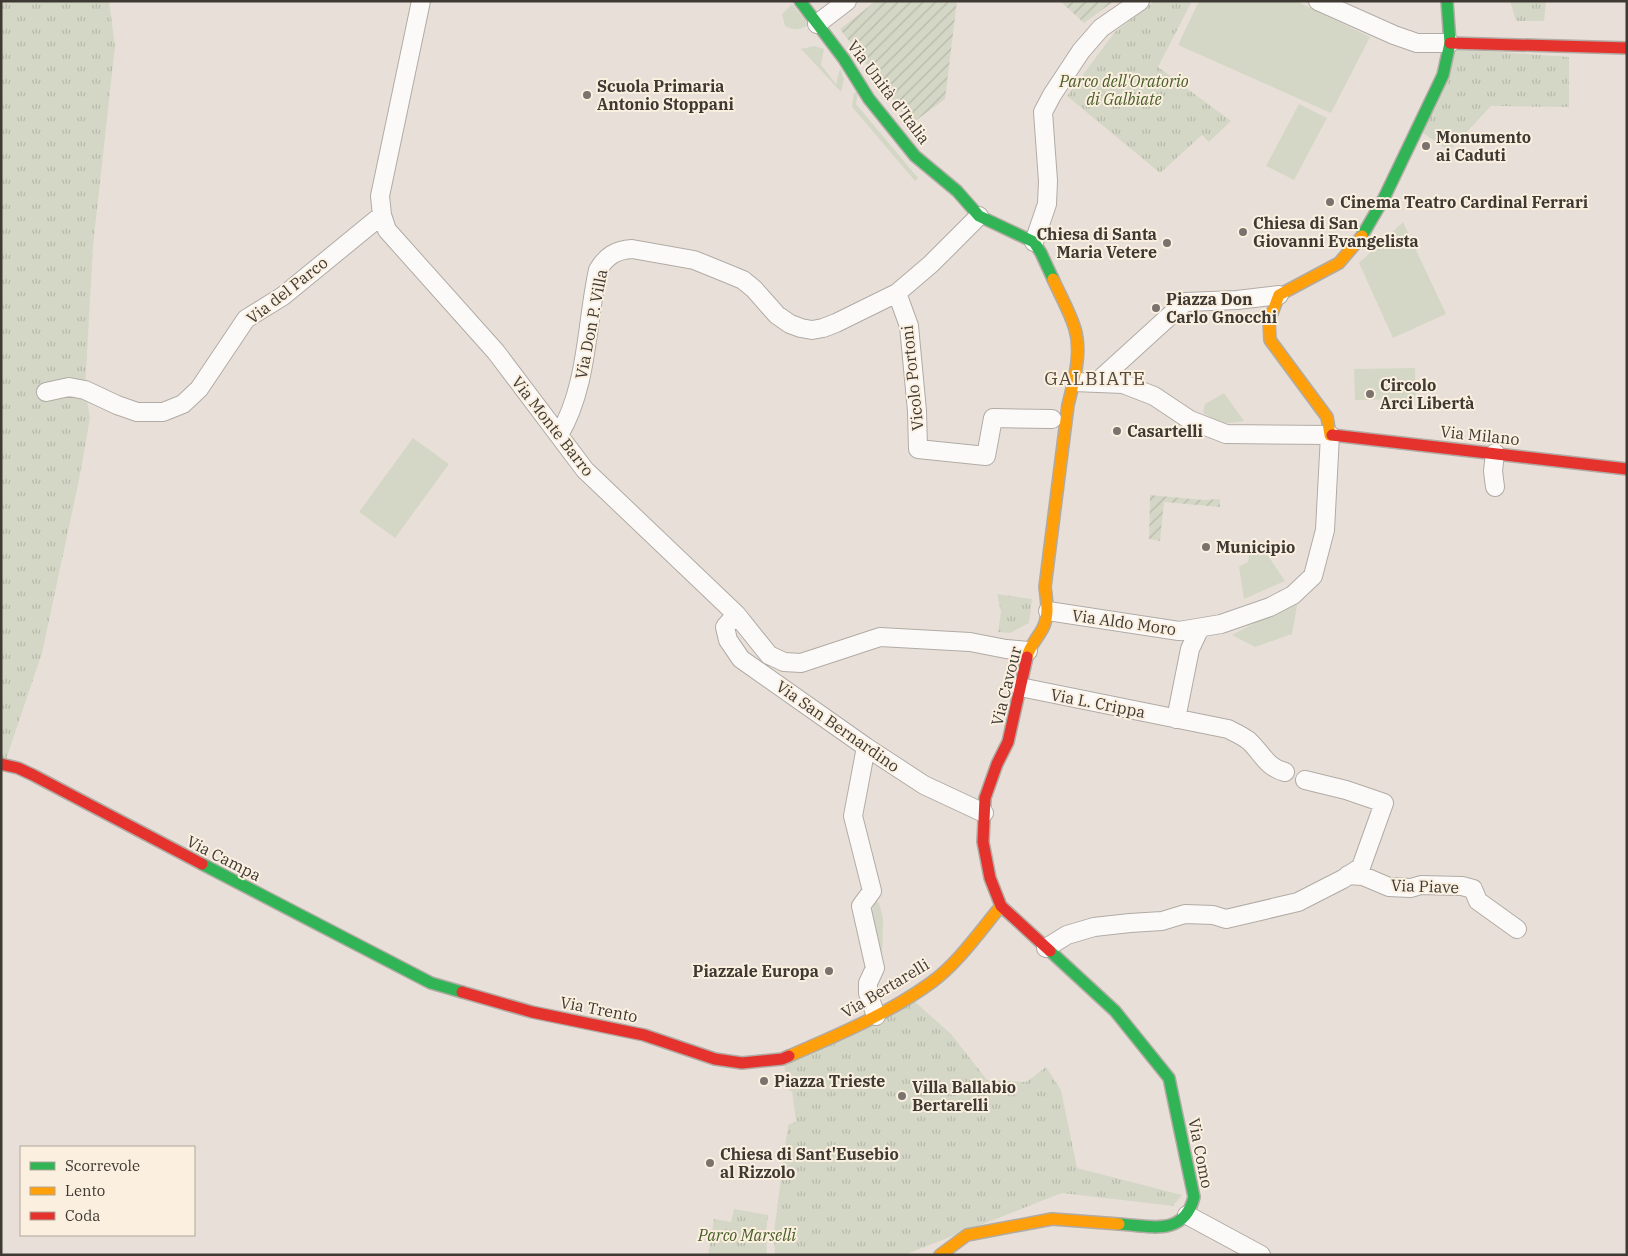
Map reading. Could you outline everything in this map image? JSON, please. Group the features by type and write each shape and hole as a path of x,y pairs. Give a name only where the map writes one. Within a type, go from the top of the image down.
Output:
{"street":[{"name":"Via Monte Barro","path":"421,1 380,196 382,215 387,230 496,352 585,470 736,614 769,655 784,662 801,663 880,637 970,642 1028,651"},
{"name":"Via Unità d'Italia","path":"800,1 844,59 870,99 915,156 957,191 979,216 1034,242"},
{"path":"817,24 847,1"},
{"path":"1034,242 1047,204 1048,181 1043,112 1081,51 1101,28 1140,1"},
{"path":"1318,1 1394,35 1417,43 1627,48"},
{"path":"1096,383 1185,302 1237,300 1279,295 1339,263 1361,238 1384,198 1443,75 1450,44 1447,1"},
{"name":"Via del Parco","path":"46,392 68,388 85,390 117,405 138,412 163,412 183,404 199,389 246,319 282,296 382,215"},
{"name":"Via Don P. Villa","path":"559,435 568,421 578,389 598,270 608,257 615,252 622,249 632,249 694,260 743,280 754,289 777,315 790,324 802,328 822,328 897,293 979,216"},
{"name":"Via Cavour","path":"1001,906 990,878 983,842 985,798 997,764 1008,742 1028,651 1042,631 1048,610 1045,587 1050,540 1078,346 1075,328 1041,252 1034,242"},
{"name":"Vicolo Portoni","path":"897,293 909,326 918,411 918,449 986,456 992,418 1052,419"},
{"path":"1074,382 1123,384 1154,396 1190,420 1226,434 1330,435 1327,417 1270,340 1269,321 1279,295"},
{"name":"Via Milano","path":"1330,435 1627,469"},
{"name":"Via Aldo Moro","path":"1048,610 1179,631 1221,624 1270,607 1293,595 1312,576 1325,530 1330,435"},
{"path":"1495,453 1493,471 1495,487"},
{"name":"Via San Bernardino","path":"736,614 725,627 728,640 742,659 866,747 924,785 984,813"},
{"path":"1176,719 1190,649 1200,628"},
{"name":"Via L. Crippa","path":"1020,687 1228,729 1240,734 1251,743 1270,765 1286,772"},
{"path":"866,747 852,816 872,891 861,906 875,968 868,983 868,993 876,1016"},
{"name":"Via Campa","path":"1,764 18,768 33,775 431,984"},
{"path":"1046,948 1067,934 1094,928 1162,921 1185,914 1213,915 1226,919 1298,902 1362,867 1384,803 1346,790 1305,780"},
{"name":"Via Piave","path":"1348,875 1363,876 1389,887 1411,888 1430,885 1462,886 1473,889 1478,901 1517,930"},
{"name":"Via Como","path":"1001,906 1115,1011 1169,1078 1194,1197 1192,1209 1187,1215"},
{"name":"Via Bertarelli","path":"761,1062 782,1059 846,1032 932,982 950,966 1001,906"},
{"name":"Via Trento","path":"431,984 532,1012 644,1034 715,1060 742,1063 761,1062"},
{"path":"940,1255 966,1235 1052,1219 1168,1226 1181,1222 1187,1215 1261,1255"}],"green space":[{"path":"1,1 109,1 115,46 93,246 85,390 90,418 79,480 42,653 1,774"},
{"path":"876,1 957,1 945,99 911,124 840,29"},
{"path":"1060,1 1114,1 1084,23"},
{"name":"Parco dell'Oratorio di Galbiate","path":"1155,1 1192,1 1158,67 1231,121 1209,142 1202,135 1160,173 1067,96 1115,32"},
{"path":"1199,1 1296,1 1370,37 1331,113 1178,45"},
{"path":"1510,1 1546,1 1544,21 1516,21"},
{"path":"792,4 809,25 797,29 785,26 782,14"},
{"path":"815,46 824,49 821,65 836,84 840,68 844,79 841,92 800,49"},
{"path":"1456,49 1569,57 1569,107 1491,106 1449,151 1423,133"},
{"path":"858,92 856,104 918,178 915,181 852,107 854,93"},
{"path":"1299,104 1327,118 1294,180 1266,166"},
{"path":"1403,222 1446,314 1393,338 1359,263"},
{"path":"1415,368 1416,399 1355,400 1354,369"},
{"path":"1224,393 1244,421 1222,424 1203,413 1205,404"},
{"path":"413,438 449,464 395,538 359,512"},
{"path":"1150,495 1203,500 1220,499 1220,507 1164,502 1160,541 1149,539"},
{"path":"1251,544 1267,554 1285,581 1244,599 1239,567 1248,562"},
{"path":"997,594 1032,599 1029,623 1010,633 998,632 1001,612"},
{"path":"1298,600 1292,634 1255,647 1232,635"},
{"path":"875,901 879,903 883,918 882,964 870,918"},
{"path":"914,1001 951,1034 987,1080 1026,1082 1046,1067 1061,1090 1077,1168 1182,1195 1173,1206 1062,1193 904,1255 775,1255 774,1232 788,1125 796,1121 792,1091 790,1092 784,1065"},
{"name":"Parco Marselli","path":"734,1209 768,1215 766,1233 767,1255 708,1255 714,1219 731,1222"}],"traffic: fast":[{"path":"800,1 844,59 869,99 915,156 957,191 979,216 1034,242 1053,279"},
{"path":"1362,236 1384,198 1443,75 1450,43 1447,1"},
{"path":"202,864 431,983 462,992"},
{"path":"1050,951 1115,1011 1169,1078 1194,1197 1189,1210 1174,1224 1154,1227 1119,1224"}],"traffic: slow":[{"path":"1332,435 1330,435 1327,417 1270,340 1269,321 1279,295 1339,263 1362,236"},
{"path":"1027,657 1047,617 1045,587 1068,405 1075,377 1078,348 1075,329 1053,279"},
{"path":"789,1056 880,1014 932,982 960,956 1001,906"},
{"path":"940,1255 967,1235 1052,1219 1119,1224"}],"traffic: jam":[{"path":"1450,43 1627,48"},
{"path":"1332,435 1627,469"},
{"path":"1027,657 1008,742 997,764 985,798 983,842 990,878 1001,906 1050,951"},
{"path":"1,764 18,768 33,775 202,864"},
{"path":"462,992 532,1012 644,1035 715,1059 742,1063 782,1059 789,1056"}],"place":[{"name":"Scuola Primaria Antonio Stoppani","path":"587,95"},
{"name":"Monumento ai Caduti","path":"1426,146"},
{"name":"Cinema Teatro Cardinal Ferrari","path":"1330,202"},
{"name":"Chiesa di San Giovanni Evangelista","path":"1243,232"},
{"name":"Chiesa di Santa Maria Vetere","path":"1167,243"},
{"name":"Piazza Don Carlo Gnocchi","path":"1156,308"},
{"name":"Circolo Arci Libertà","path":"1370,394"},
{"name":"Casartelli","path":"1117,431"},
{"name":"Municipio","path":"1206,547"},
{"name":"Piazzale Europa","path":"829,971"},
{"name":"Piazza Trieste","path":"764,1081"},
{"name":"Villa Ballabio Bertarelli","path":"902,1096"},
{"name":"Chiesa di Sant'Eusebio al Rizzolo","path":"710,1163"}],"district":[{"name":"GALBIATE","path":"1095,378"}]}
